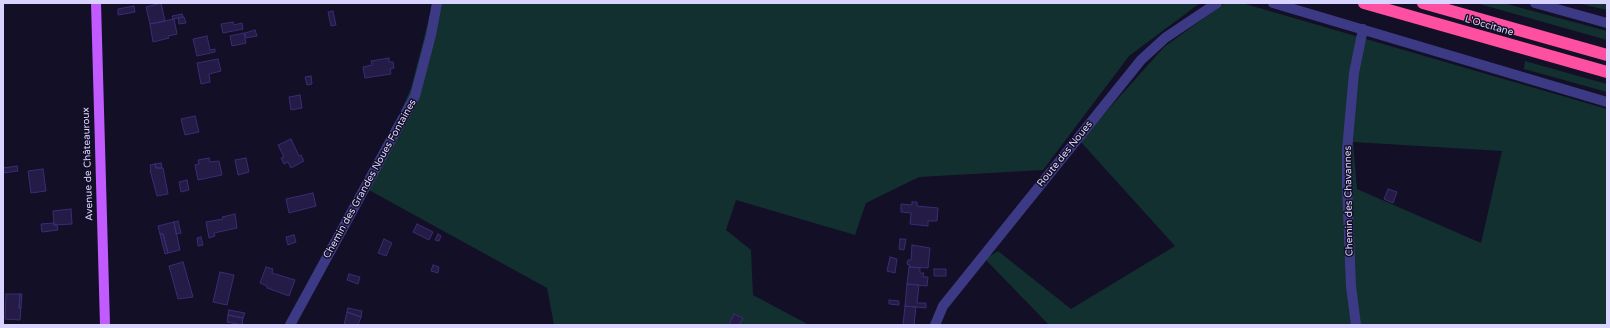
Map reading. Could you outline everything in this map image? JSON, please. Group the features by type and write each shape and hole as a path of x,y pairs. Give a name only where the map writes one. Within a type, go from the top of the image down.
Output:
{"highway":[{"name":"L'Occitane","path":"1364,3 1607,72"},
{"name":"L'Occitane","path":"1423,3 1607,55"}],"main road":[{"name":"Avenue de Châteauroux","path":"96,3 105,325"}],"street":[{"name":"Chemin des Grandes Noues Fontaines","path":"290,325 415,96 431,35 437,3"},
{"name":"Route des Noues","path":"935,325 943,306 1141,60 1165,38 1217,3"},
{"path":"1273,3 1607,102"},
{"path":"1535,3 1607,23"},
{"name":"Chemin des Chavannes","path":"1356,325 1351,286 1347,150 1354,73 1362,29"}],"green space":[{"path":"433,3 1200,3 1129,56 1043,170 919,177 866,203 855,235 736,200 726,230 751,250 753,295 809,325 554,325 547,288 367,189 411,88"},
{"path":"1225,3 1242,3 1607,109 1607,325 1049,325 985,259 998,251 1071,309 1175,246 1080,141 1164,47","holes":["1353,142 1502,151 1481,243 1357,189"]},
{"path":"1476,3 1503,3 1607,31 1607,40"},
{"path":"1577,3 1607,3 1607,10"},
{"path":"1525,61 1607,84 1607,92 1524,69"}],"building":[{"path":"161,3 165,21 150,24 146,7"},
{"path":"134,6 135,12 118,15 118,9"},
{"path":"333,11 336,25 331,26 328,12"},
{"path":"182,14 183,17 173,19 172,16"},
{"path":"184,17 186,23 179,24 178,18"},
{"path":"174,19 177,34 168,36 169,38 153,42 150,24"},
{"path":"233,22 234,25 242,23 243,29 223,33 221,24"},
{"path":"255,30 257,36 246,38 245,33"},
{"path":"244,33 246,43 232,46 230,36"},
{"path":"207,36 210,50 215,49 215,52 197,56 193,39"},
{"path":"389,58 389,62 393,62 394,68 390,69 391,74 365,78 363,67 372,65 371,61"},
{"path":"218,59 221,71 209,74 210,82 201,84 197,63"},
{"path":"311,76 312,84 307,85 305,77"},
{"path":"300,95 302,108 291,110 289,97"},
{"path":"195,116 199,132 185,135 181,119"},
{"path":"291,139 299,156 301,155 304,161 291,168 288,162 284,164 281,158 284,157 278,145"},
{"path":"209,158 210,162 219,161 222,175 198,180 195,165 199,164 198,160"},
{"path":"246,158 249,172 238,175 235,160"},
{"path":"161,163 162,168 156,168 155,164"},
{"path":"155,164 156,168 163,168 168,194 157,196 150,170 150,165"},
{"path":"17,166 18,171 3,173 3,168"},
{"path":"43,169 46,191 31,193 28,171"},
{"path":"187,180 189,190 181,192 179,182"},
{"path":"1388,189 1397,192 1393,203 1384,199"},
{"path":"313,193 316,206 289,213 286,199"},
{"path":"912,202 917,202 917,206 938,208 937,221 928,221 928,226 910,224 911,213 901,212 901,204 912,205"},
{"path":"71,209 72,224 54,225 53,211"},
{"path":"235,214 237,228 214,233 215,236 209,238 206,222 223,219 222,217"},
{"path":"178,221 181,233 176,234 174,222"},
{"path":"174,222 180,250 168,253 163,234 160,234 158,226"},
{"path":"54,223 54,225 57,225 58,230 42,232 41,224"},
{"path":"417,224 433,232 429,240 413,232"},
{"path":"160,234 163,234 168,253 165,254"},
{"path":"438,234 441,236 439,241 435,240"},
{"path":"294,235 296,242 288,245 286,237"},
{"path":"201,237 203,245 198,246 197,238"},
{"path":"384,239 392,243 386,256 378,253"},
{"path":"900,239 906,239 904,250 899,249"},
{"path":"912,245 930,248 928,268 909,267 910,265 907,264 908,260 911,260"},
{"path":"890,257 897,259 895,273 887,271"},
{"path":"183,262 193,297 178,299 169,266"},
{"path":"433,265 439,267 438,273 431,271"},
{"path":"266,267 273,269 272,273 295,280 289,296 267,288 267,286 260,283"},
{"path":"909,267 920,268 920,273 924,273 923,277 928,277 927,286 907,284"},
{"path":"934,269 946,269 946,276 934,276"},
{"path":"220,272 234,275 227,305 213,302"},
{"path":"349,274 360,277 358,284 347,280"},
{"path":"907,284 919,285 917,303 926,303 926,308 905,306"},
{"path":"6,294 20,294 20,320 5,319"},
{"path":"20,294 22,294 21,308 19,308"},
{"path":"889,300 899,301 899,305 889,304"},
{"path":"905,306 916,307 914,325 903,325"},
{"path":"348,308 362,311 361,317 347,312"},
{"path":"229,310 245,313 243,318 228,315"},
{"path":"347,312 361,317 358,325 344,325"},
{"path":"734,314 743,318 739,325 729,325"},
{"path":"228,315 243,318 242,325 227,322"}]}
